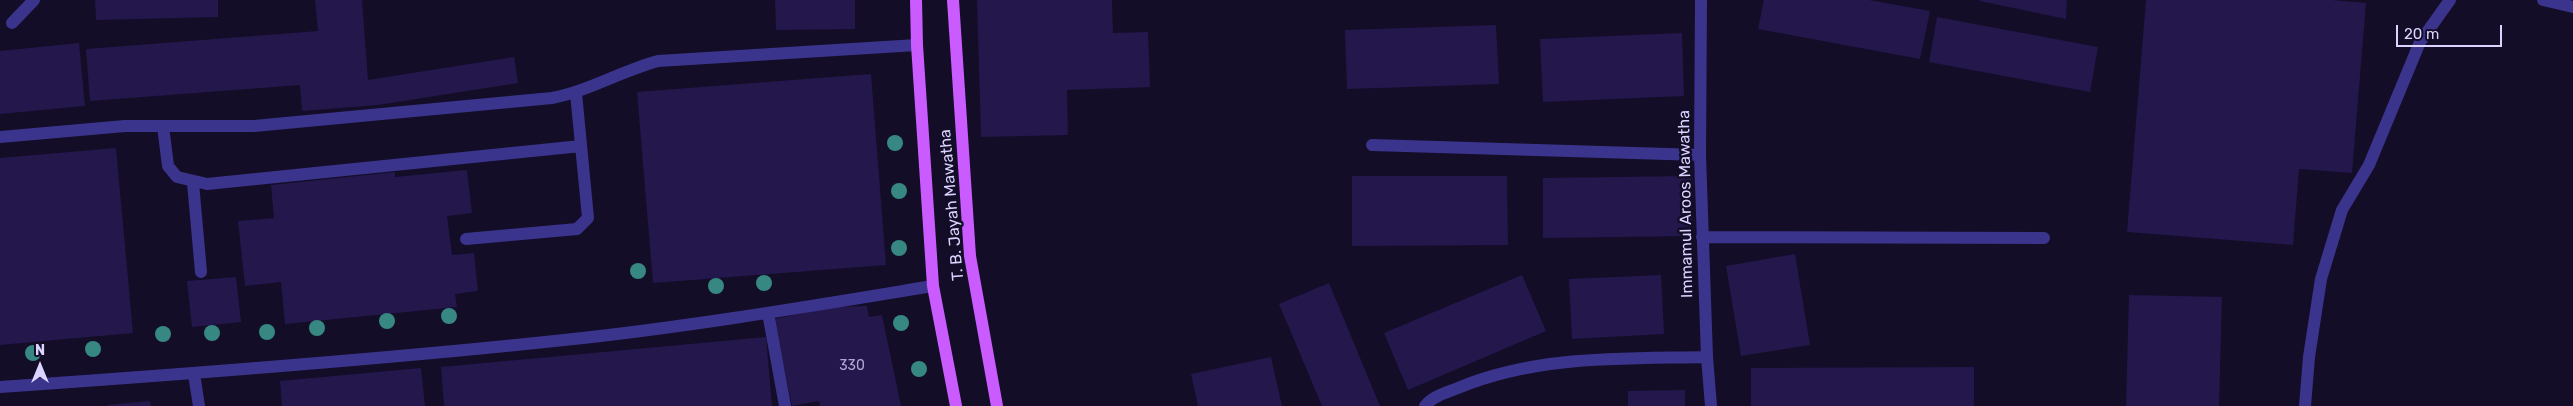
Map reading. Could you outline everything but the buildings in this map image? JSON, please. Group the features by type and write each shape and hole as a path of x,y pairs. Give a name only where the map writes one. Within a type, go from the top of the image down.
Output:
{"main road":[{"name":"T. B. Jayah Mawatha","path":"916,0 917,45 933,286 956,406"},
{"name":"T. B. Jayah Mawatha","path":"953,0 970,256 997,406"}],"street":[{"path":"12,23 34,0"},
{"name":"Immamul Aroos Mawatha","path":"1701,0 1700,155 1702,237 1706,357 1711,406"},
{"path":"2305,406 2309,357 2321,279 2342,210 2369,165 2420,42 2450,0"},
{"path":"2543,0 2573,7"},
{"path":"0,137 125,126 254,126 552,98 576,93 638,66 658,61 917,45"},
{"path":"466,239 577,228 584,224 588,218 576,93"},
{"path":"163,126 168,166 177,177 193,183 207,184 581,146"},
{"path":"1372,145 1700,155"},
{"path":"193,183 201,272"},
{"path":"1702,237 2044,238"},
{"path":"0,387 194,374 566,340 768,313 933,286"},
{"path":"768,313 785,406"},
{"path":"1425,406 1430,400 1466,384 1529,366 1584,360 1706,357"},
{"path":"194,374 199,406"}]}
